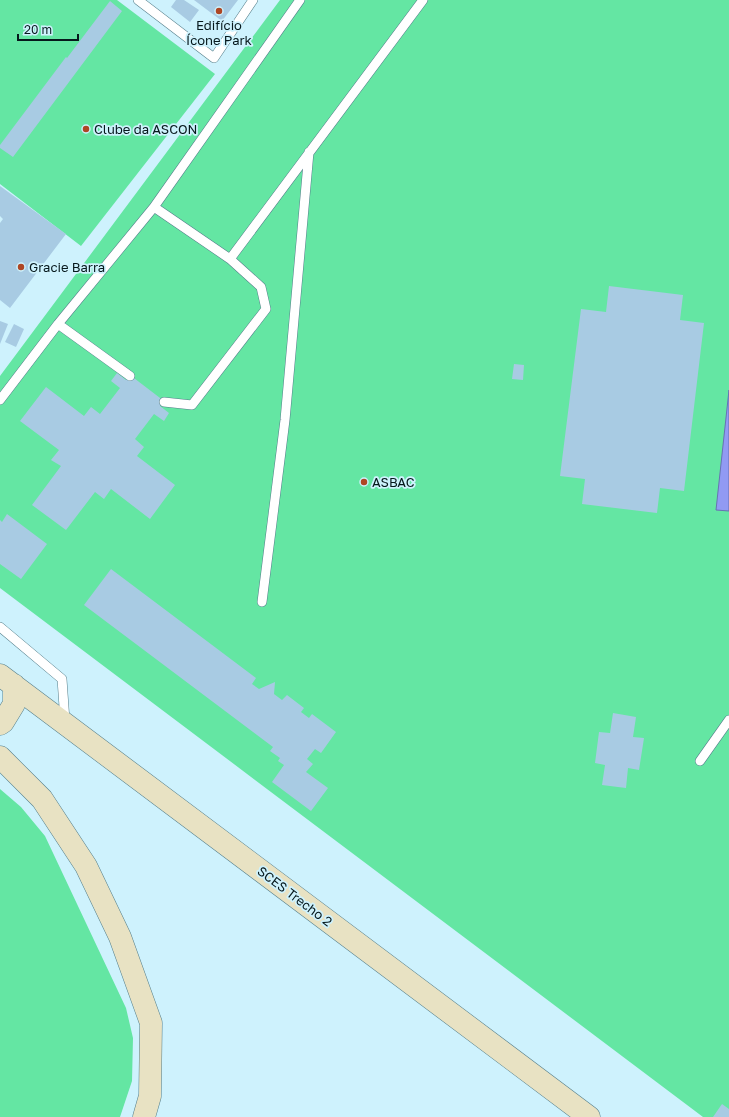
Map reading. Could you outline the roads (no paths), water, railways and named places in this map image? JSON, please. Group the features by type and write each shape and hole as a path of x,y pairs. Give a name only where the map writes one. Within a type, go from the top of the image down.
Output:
{"main road":[{"name":"SCES Trecho 2","path":"7,680 589,1117"},
{"path":"0,724 3,722 14,704 7,680"},
{"path":"0,757 42,799 86,866 120,937 151,1023 150,1096 144,1117"}],"lane":[{"path":"138,0 214,58 253,0"},
{"path":"0,400 58,324 154,207 300,0"},
{"path":"230,259 421,1"},
{"path":"262,602 285,420 310,152"},
{"path":"154,207 230,259 261,287 266,309 192,405 164,402"},
{"path":"58,324 130,376"},
{"path":"0,627 62,679 65,723"},
{"path":"700,761 729,720"}],"water":[{"path":"729,390 729,511 716,510"}],"place":[{"name":"Edifício Ícone Park","path":"219,11"},
{"name":"Clube da ASCON","path":"86,129"},
{"name":"Gracie Barra","path":"21,267"},
{"name":"ASBAC","path":"364,482"}]}
